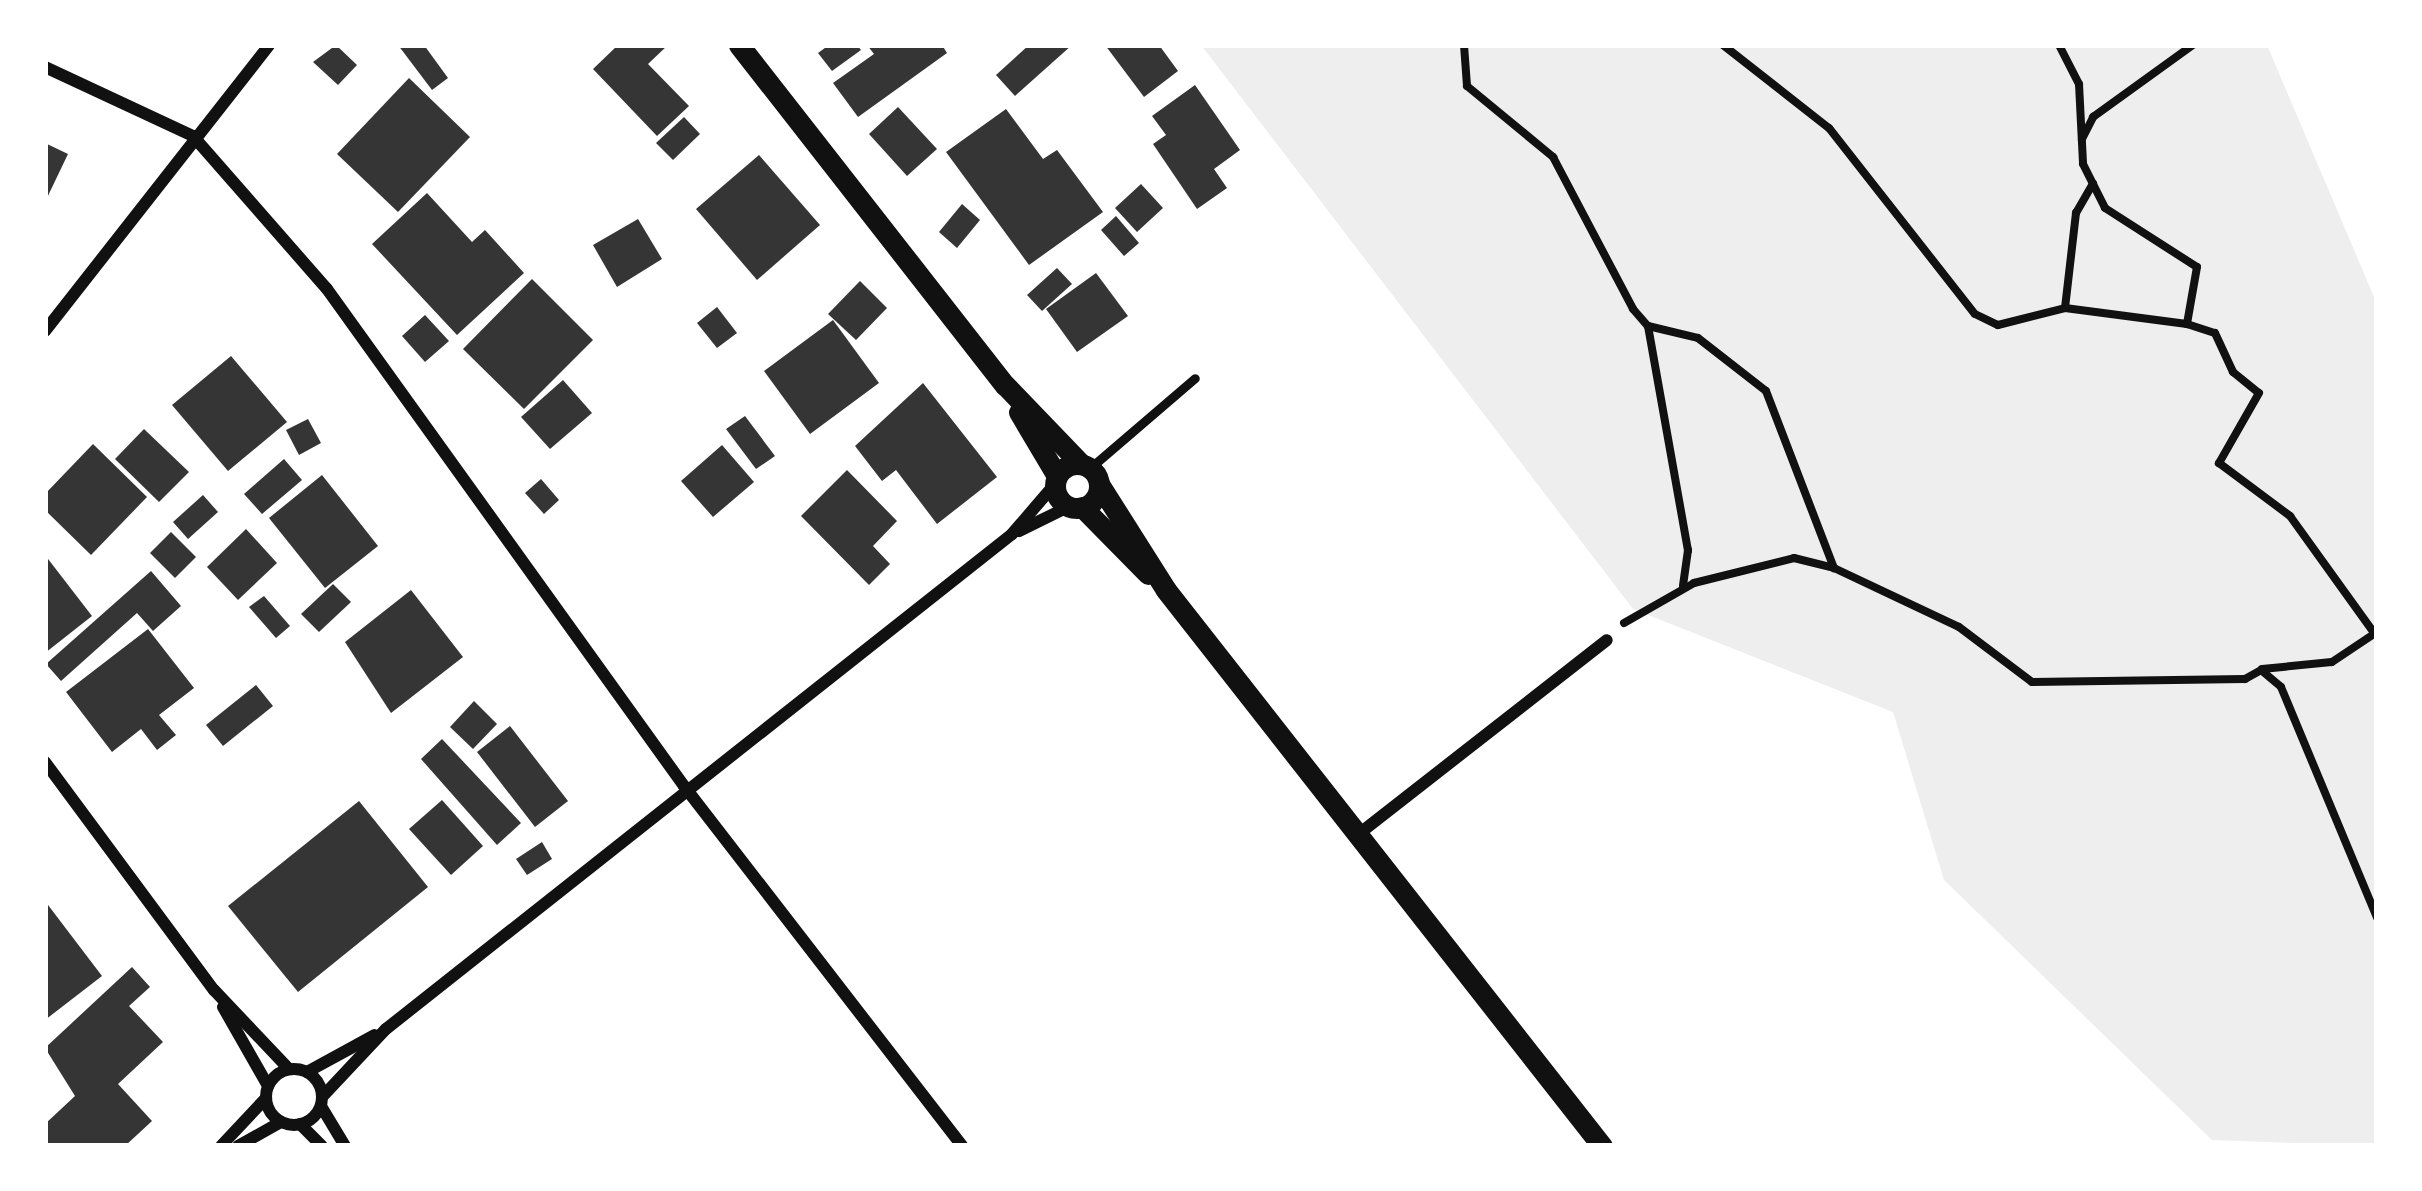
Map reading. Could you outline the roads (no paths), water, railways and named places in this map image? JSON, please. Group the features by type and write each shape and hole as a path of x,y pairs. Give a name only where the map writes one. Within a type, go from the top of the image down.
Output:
{"street":[{"path":"45,331 193,136 269,45"},
{"path":"739,45 1005,386 1090,472 1166,590 1603,1146"},
{"path":"45,67 193,136 327,289 684,786 962,1146"},
{"path":"1005,386 1076,507 1166,590"},
{"path":"300,1124 386,1028 684,786 1012,534 1056,480 1090,472"},
{"path":"1012,534 1076,507 1090,472"},
{"path":"1360,833 1607,640"},
{"path":"45,762 214,990 289,1069 307,1072 386,1028"},
{"path":"214,990 281,1122"},
{"path":"220,1146 289,1069"},
{"path":"307,1072 345,1146"},
{"path":"238,1146 281,1122 300,1124 322,1146"}],"lane":[{"path":"1090,472 1196,378"}]}
